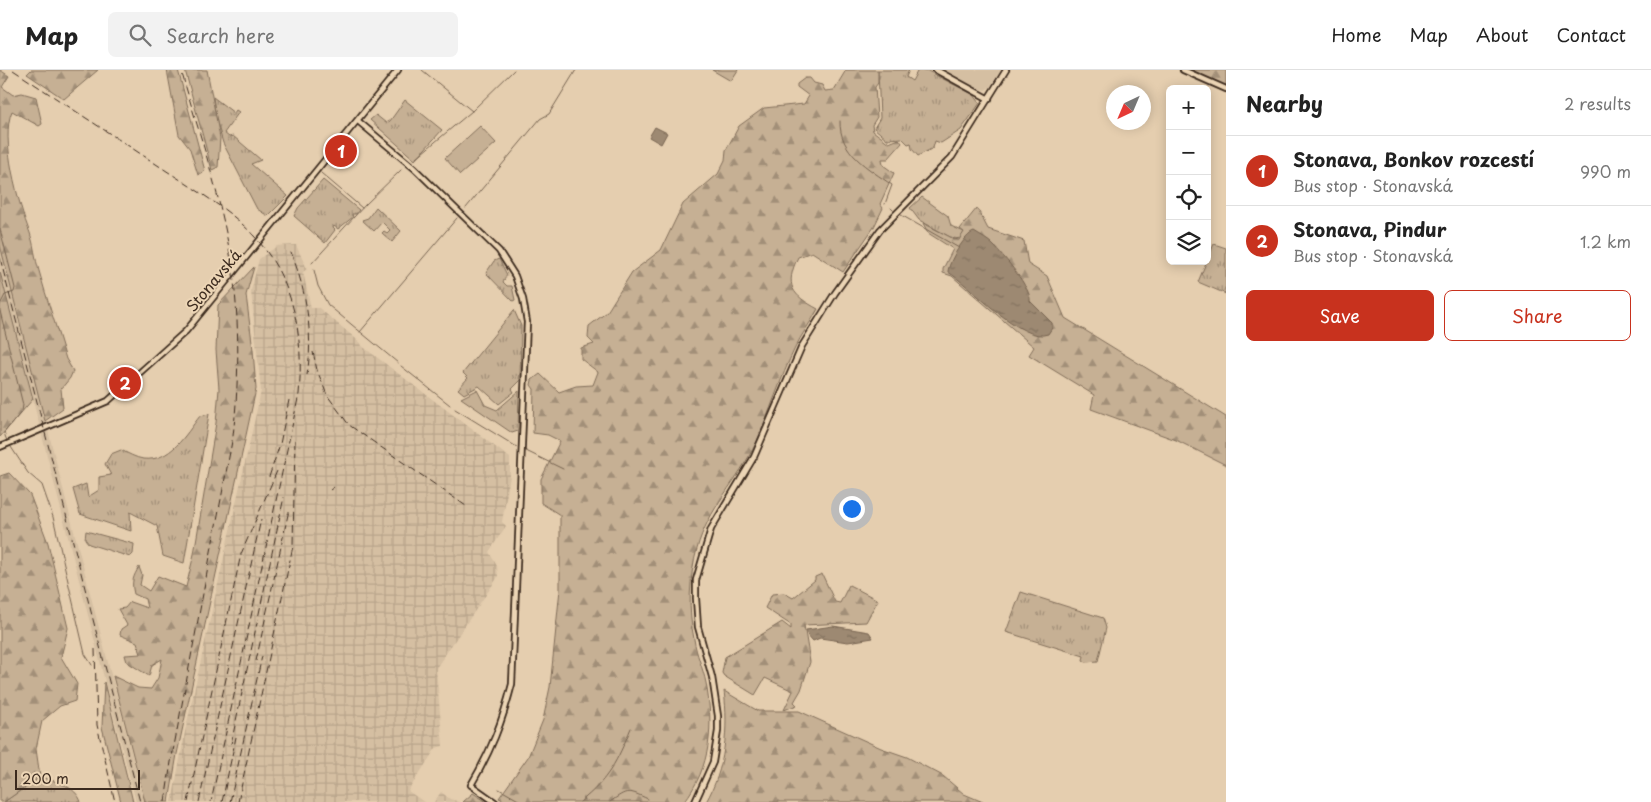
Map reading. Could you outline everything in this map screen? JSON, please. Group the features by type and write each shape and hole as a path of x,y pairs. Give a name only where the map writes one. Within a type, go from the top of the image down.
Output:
{"street":[{"name":"Stonavská","path":"0,447 108,402 144,372 186,332 398,70"},
{"path":"936,70 989,99"},
{"path":"695,802 713,762 718,738 718,716 712,677 698,627 696,604 696,580 711,529 751,463 802,346 835,293 880,230 952,157 1006,70"},
{"path":"1183,70 1226,89"},
{"path":"358,121 414,168 499,250 514,276 523,298 527,322 524,448 512,684 502,724 490,751 471,785 495,802"}],"shaded area":[{"path":"942,70 1001,70 990,87 985,90 974,88"},
{"path":"0,245 144,802 136,802 0,272"},
{"path":"296,245 307,269 303,272 311,308 319,308 361,343 362,346 510,458 510,476 502,522 506,526 489,552 497,566 498,577 436,668 443,746 436,748 408,791 424,802 172,802 185,732 261,391 251,291 259,259 277,246"},
{"path":"441,792 450,799 460,802 434,802"}],"green space":[{"path":"0,70 9,76 2,87 13,95 22,93 36,97 42,124 39,126 12,111 8,137 12,171 20,205 66,359 73,371 61,389 63,408 45,421 0,245"},
{"path":"31,70 98,70 64,99 27,74"},
{"path":"167,70 178,70 205,171 198,175 190,149 179,135"},
{"path":"185,70 207,70 220,138 218,167 212,170"},
{"path":"712,70 738,70 731,81"},
{"path":"846,70 878,70 878,83 875,87 877,117 872,125 873,131 889,143 899,139 902,143 888,159 882,159 883,165 894,173 880,204 883,208 874,227 843,272 812,252 798,257 792,275 791,283 793,289 802,299 818,309 795,348 756,443 708,521 697,549 691,582 691,617 695,645 706,683 710,715 708,746 700,775 684,802 506,802 499,798 528,757 543,720 550,687 560,589 560,515 541,503 541,479 560,441 548,435 533,433 534,389 531,385 532,380 540,374 559,392 576,386 593,385 598,372 581,359 581,348 594,344 588,338 589,326 607,312 632,272 661,250 683,204 718,174 725,160 726,150 739,126 764,108 804,104 809,96 797,87 797,84 805,78 810,78 814,83 822,85 825,91 834,90"},
{"path":"878,70 909,70 906,77 912,81 918,70 926,70 974,95 980,103 961,130 941,143 935,141 933,148 918,156 912,149 911,143 908,144 902,138 887,139 874,128 880,118"},
{"path":"1191,70 1226,70 1226,86"},
{"path":"213,97 234,113 236,110 239,112 224,133 229,137 233,136 261,160 251,164 288,196 268,216 257,209 223,143 216,119"},
{"path":"405,100 442,130 415,160 370,120 376,115 386,123 390,121"},
{"path":"480,126 496,143 460,175 445,158"},
{"path":"323,180 359,210 356,214 352,214 353,217 338,229 334,226 335,230 325,243 294,216 298,208"},
{"path":"922,197 948,216 951,226 964,232 961,238 954,239 919,220 910,208"},
{"path":"376,207 401,231 392,242 382,233 384,231 387,233 390,230 382,222 374,231 362,220 368,218"},
{"path":"977,208 988,229 1024,241 1028,264 1047,276 1065,318 1226,417 1226,465 1176,440 1091,409 1094,395 1029,355 1034,347 952,276 943,273 943,269 953,249 928,233 923,223 959,240 964,232 960,229"},
{"path":"1214,244 1226,248 1226,294 1198,282 1205,265 1211,265 1211,251"},
{"path":"499,259 507,275 503,282 507,286 512,286 515,300 513,301 486,273 494,261"},
{"path":"254,267 246,295 256,389 177,754 169,802 145,802 113,676 138,688 151,689 158,678 162,659 152,665 149,676 127,662 125,655 141,654 137,642 120,635 121,629 127,625 118,609 125,608 130,602 147,608 145,599 134,594 133,590 133,580 139,567 142,575 140,585 149,591 158,576 186,587 194,554 216,423 219,389 216,350 218,305"},
{"path":"0,272 33,399 0,437"},
{"path":"514,310 521,326 520,381 512,389 514,392 499,404 479,386 464,394 458,389 468,378 463,373"},
{"path":"477,390 485,405 497,410 519,391 518,431 512,433 461,398"},
{"path":"209,414 184,563 163,556 157,526 130,512 131,531 80,514 73,489 86,484 88,497 99,490 99,477 111,475 105,464 111,454 121,450 143,459 153,459 162,456 183,439 200,416"},
{"path":"9,473 30,495 48,543 68,628 61,657 77,684 75,701 60,706 42,721 36,749 40,777 4,802 0,802 0,476"},
{"path":"86,531 134,544 133,554 130,557 89,544 85,539"},
{"path":"822,574 835,602 840,603 849,585 878,600 866,622 804,625 810,662 801,690 794,702 797,705 784,710 793,691 765,678 755,695 724,676 722,673 725,657 782,622 791,629 791,625 765,608 772,594 784,593 793,598 815,580 815,577"},
{"path":"1021,592 1103,618 1106,628 1098,661 1086,662 1083,660 1084,656 1006,632"},
{"path":"104,682 133,802 121,802 102,727"},
{"path":"724,691 758,711 799,711 881,748 907,757 943,776 964,794 983,802 706,802 718,776 724,748 726,720"},
{"path":"40,777 58,782 70,788 81,802 4,802"},
{"path":"473,793 487,802 463,802"}],"water":[{"path":"655,127 667,133 661,144 649,137"},
{"path":"974,232 992,244 1016,272 1026,289 1030,301 1052,323 1052,328 1048,334 1037,335 1010,322 948,272 958,249 966,238"},
{"path":"833,626 869,632 873,638 848,642 820,638 813,641 806,633 806,630"}],"waterway":[{"path":"422,70 472,111"},
{"path":"416,158 472,111 514,70"},
{"path":"466,208 540,119 549,114 576,70"},
{"path":"840,121 844,142 850,151 865,166 892,185 885,204"},
{"path":"312,263 365,205 401,170"},
{"path":"321,173 362,208"},
{"path":"901,215 959,248"},
{"path":"360,332 457,218"},
{"path":"0,229 15,288 14,292 5,295 0,305"},
{"path":"314,270 318,286 328,305 398,363"},
{"path":"0,311 23,405 22,411 4,433 7,441"},
{"path":"401,366 450,405"},
{"path":"455,409 520,449"},
{"path":"11,447 28,473 42,485 53,517 85,654 92,665"},
{"path":"524,450 563,469"},
{"path":"580,802 590,794 611,769 631,728"},
{"path":"499,789 522,802"},
{"path":"610,802 628,792 648,799"}],"railway":[{"path":"13,70 234,217 269,254 281,275 290,297 296,320 299,344 299,394 211,802"},
{"path":"165,802 233,436 238,364 237,314 228,243 213,177 181,70"},
{"path":"291,252 301,281 307,312 310,344 307,375"},
{"path":"0,258 140,802"},
{"path":"313,352 317,370 327,395 349,425 466,506"},
{"path":"269,477 280,444 289,400"},
{"path":"238,802 293,546 295,439"},
{"path":"188,802 241,554 277,471"},
{"path":"330,490 334,487"},
{"path":"231,744 284,497"},
{"path":"256,661 289,510"},
{"path":"199,802 261,519"},
{"path":"95,649 97,725 115,802"},
{"path":"230,802 262,656"},
{"path":"222,802 236,737"}],"place":[{"name":"Stonava, Bonkov rozcestí","path":"341,151"},
{"name":"Stonava, Pindur","path":"125,383"}]}
